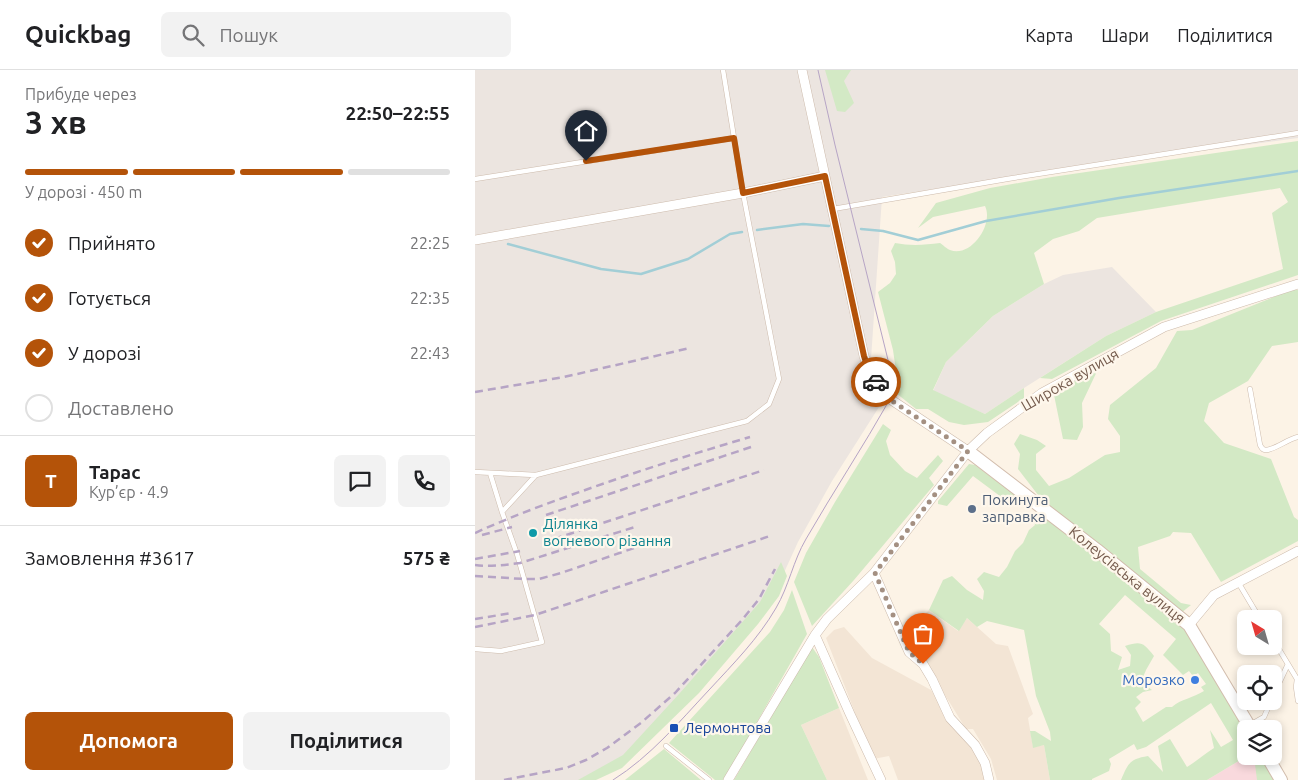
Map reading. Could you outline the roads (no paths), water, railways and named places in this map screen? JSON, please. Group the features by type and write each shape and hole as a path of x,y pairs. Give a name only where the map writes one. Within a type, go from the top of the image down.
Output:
{"street":[{"path":"802,70 864,356 870,374 889,399 968,451"},
{"path":"475,240 743,193 825,176"},
{"name":"Широка вулиця","path":"728,780 815,635 827,619 875,573 968,451 987,433 1042,394 1164,327 1298,284"},
{"name":"Колеусівська вулиця","path":"968,451 1090,544 1189,625 1246,720"},
{"path":"1189,625 1214,595 1298,551"},
{"path":"875,573 909,652 923,664 950,718 975,745 985,763 989,780"},
{"path":"815,635 849,714 881,780"},
{"path":"1272,765 1281,780"}],"lane":[{"path":"475,472 536,475 747,421 769,404 779,379 743,193 723,70"},
{"path":"833,209 1007,179 1298,133"},
{"path":"475,179 734,138"},
{"path":"1250,389 1262,448 1266,450 1271,449 1292,438 1298,437"},
{"path":"475,649 501,651 542,642 517,554 490,473"},
{"path":"502,512 536,475"},
{"path":"1238,582 1255,610"},
{"path":"1283,655 1297,679 1298,701"},
{"path":"1282,677 1288,664"},
{"path":"1260,720 1264,717 1267,710"},
{"path":"666,746 709,780"}],"waterway":[{"path":"861,229 883,231 918,240 986,221 1119,198 1298,171"},
{"path":"757,230 803,224 829,226"},
{"path":"508,244 601,269 641,274 688,259 730,234 742,232"}],"tram line":[{"path":"613,780 627,771 664,738 736,661 769,619 780,600 806,539 890,399 892,384 889,364 818,70"}],"railway":[{"path":"475,392 564,377 690,348"},
{"path":"475,533 525,512 594,487 750,437"},
{"path":"546,515 754,446"},
{"path":"554,539 764,470"},
{"path":"482,535 512,527"},
{"path":"475,565 492,566 520,563 635,527"},
{"path":"475,627 535,615 770,536"},
{"path":"475,576 539,579 643,545"},
{"path":"475,559 520,551"},
{"path":"504,780 566,768 586,760 607,748 642,722 675,693 742,620 759,599 775,569"},
{"path":"475,619 512,613"}],"place":[{"name":"Покинута заправка","path":"972,509"},
{"name":"Ділянка вогневого різання","path":"533,533"},
{"name":"Морозко","path":"1195,680"},
{"name":"Лермонтова","path":"674,728"}]}
